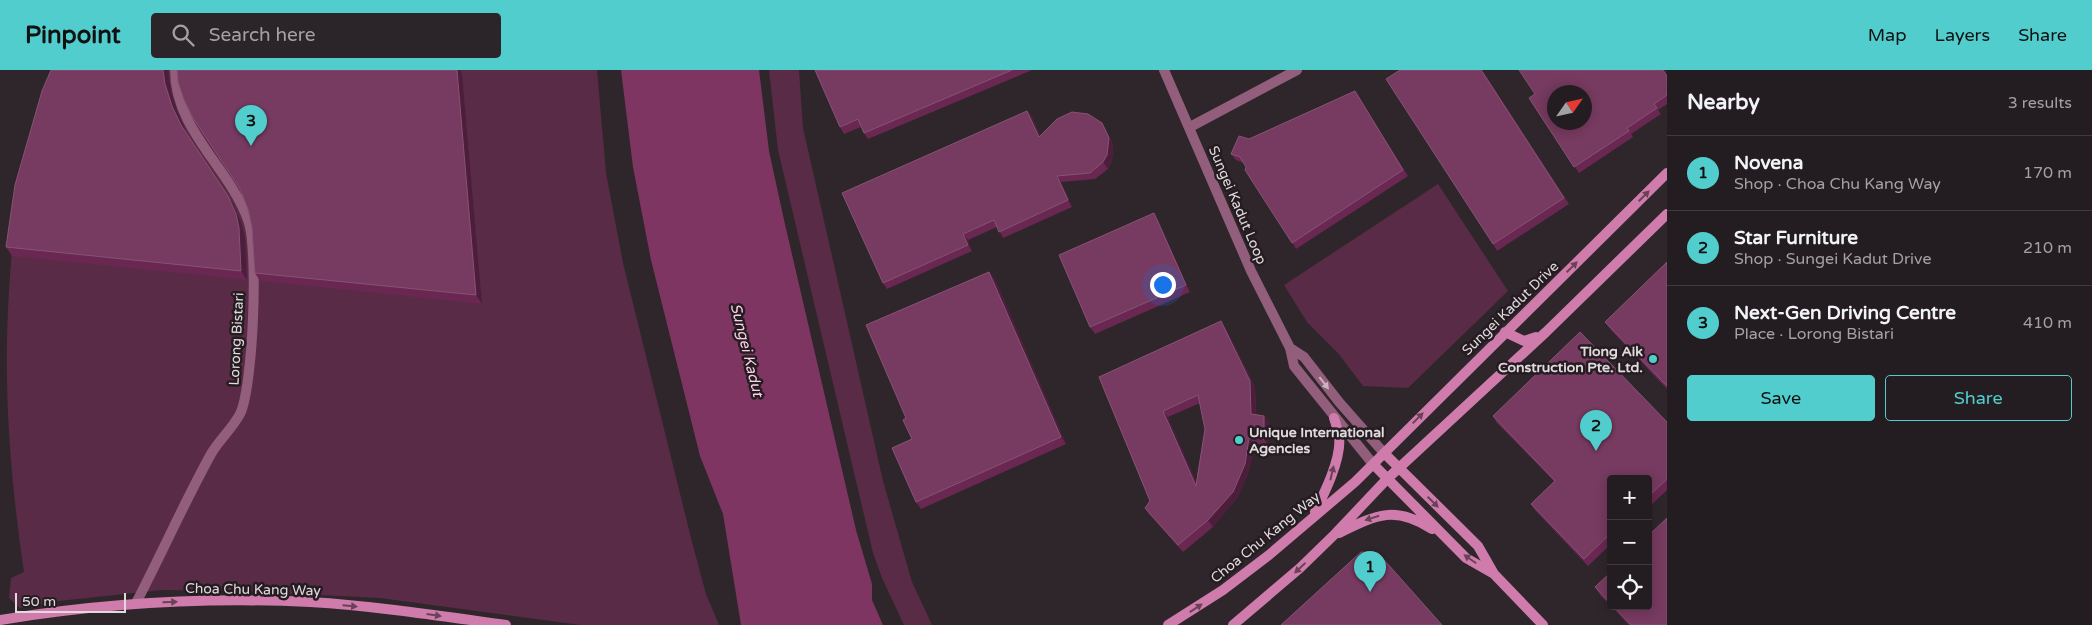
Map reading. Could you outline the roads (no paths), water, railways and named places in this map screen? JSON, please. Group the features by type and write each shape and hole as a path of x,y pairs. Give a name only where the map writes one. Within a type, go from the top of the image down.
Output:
{"main road":[{"name":"Sungei Kadut Drive","path":"1373,464 1667,173"},
{"path":"1233,625 1264,601 1336,534 1398,468 1546,332 1667,214"},
{"path":"1505,332 1520,340 1528,341 1546,332"},
{"path":"1312,517 1329,485 1337,451 1339,439 1334,418"},
{"path":"1384,452 1478,546 1494,574 1543,625"},
{"name":"Choa Chu Kang Way","path":"1168,625 1223,590 1269,555 1355,482 1373,464"},
{"path":"1373,464 1466,558 1494,574"},
{"path":"1336,534 1372,517 1401,514 1417,520 1449,540"},
{"name":"Choa Chu Kang Way","path":"0,620 136,603 237,601 310,602 389,609 506,625"}],"street":[{"name":"Lorong Bistari","path":"136,603 212,453 240,414 248,390 254,246 250,229 232,190 192,131 181,108 175,85 175,70"},
{"name":"Sungei Kadut Loop","path":"1164,70 1251,271 1290,348 1294,366 1373,464"},
{"path":"1190,127 1297,70"},
{"name":"Sungei Kadut Loop","path":"1290,348 1304,357 1338,402 1384,452"}],"water":[{"name":"Sungei Kadut","path":"621,70 759,70 769,151 784,220 856,530 872,584 872,600 883,625 741,625 723,514 700,456 651,260 633,167"}],"place":[{"name":"Next-Gen Driving Centre","path":"251,146"},
{"name":"Tiong Aik Construction Pte. Ltd.","path":"1653,359"},
{"name":"Unique International Agencies","path":"1239,440"},
{"name":"Star Furniture","path":"1596,451"},
{"name":"Novena","path":"1370,592"}]}
